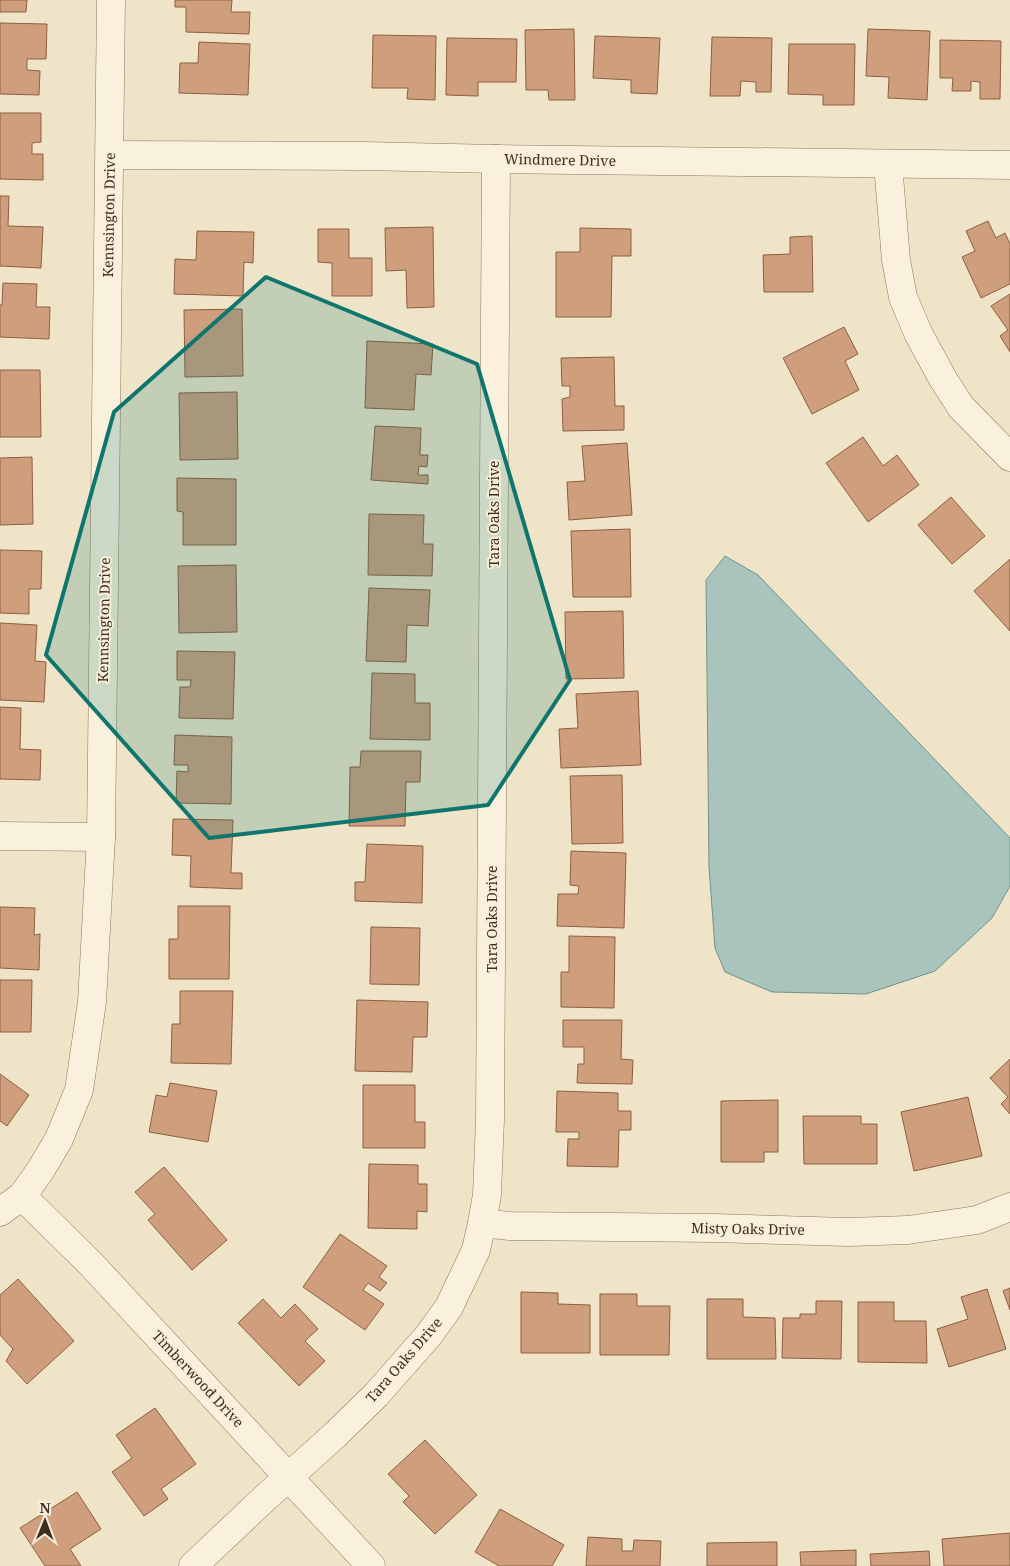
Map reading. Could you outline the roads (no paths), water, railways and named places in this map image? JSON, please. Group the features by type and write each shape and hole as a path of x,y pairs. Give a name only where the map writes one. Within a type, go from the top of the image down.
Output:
{"street":[{"name":"Kennsington Drive","path":"0,1212 22,1196 59,1139 79,1090 92,1002 101,837 111,0"},
{"name":"Windmere Drive","path":"110,155 364,156 1010,165"},
{"name":"Tara Oaks Drive","path":"193,1566 289,1476 336,1436 376,1395 428,1336 449,1307 476,1250 482,1223 487,1195 490,1119 496,159"},
{"path":"888,164 896,260 903,296 918,333 943,379 962,407 1010,456"},
{"path":"0,836 101,837"},
{"name":"Timberwood Drive","path":"22,1196 90,1263 371,1566"},
{"name":"Misty Oaks Drive","path":"482,1223 510,1226 715,1228 849,1232 908,1230 977,1220 1010,1208"}],"water":[{"path":"725,556 758,575 1010,838 1010,886 992,918 935,971 866,994 772,992 725,972 715,948 709,867 706,580"}]}
